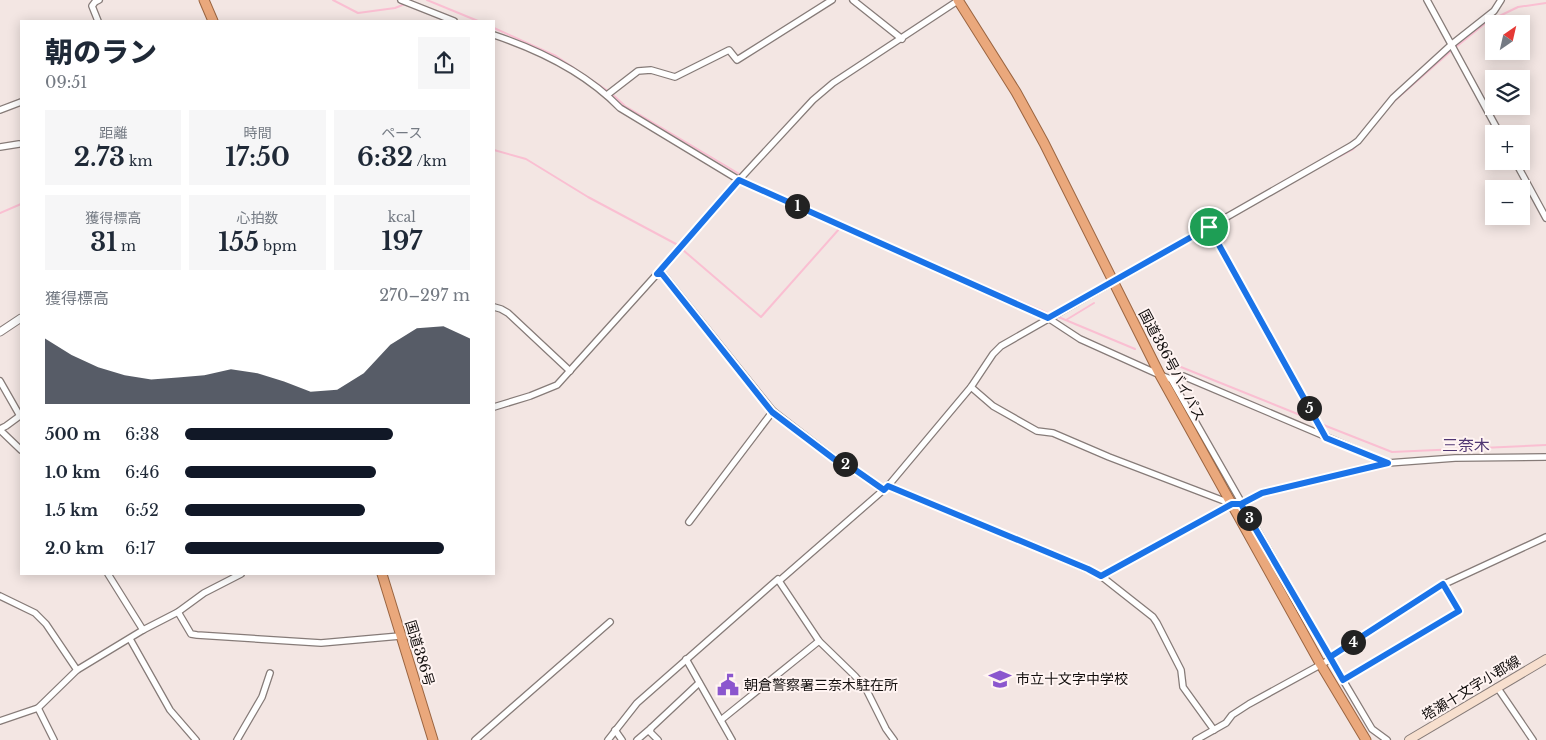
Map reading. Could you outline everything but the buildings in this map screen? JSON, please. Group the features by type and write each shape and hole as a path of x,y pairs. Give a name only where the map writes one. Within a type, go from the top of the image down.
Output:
{"highway":[{"path":"204,0 213,20"},
{"name":"国道386号バイパス","path":"958,0 1016,92 1044,143 1160,375 1236,504 1321,665 1366,740"},
{"name":"国道386号","path":"382,575 433,740"}],"main road":[{"name":"塔瀬十文字小郡線","path":"1409,740 1546,659"}],"street":[{"path":"98,20 92,6 94,2 99,0"},
{"path":"401,0 451,20"},
{"path":"607,95 638,71 651,70 675,77 728,50 737,60 832,0"},
{"path":"853,0 902,39"},
{"path":"495,407 557,385 739,180 820,93 958,0"},
{"path":"1427,0 1495,125"},
{"path":"608,740 637,703 778,579 779,581 886,488 971,387 993,354 1001,346 1112,281 1210,229 1351,146 1358,141 1393,98 1451,45 1494,10 1501,0"},
{"path":"495,35 542,54 580,76 607,95 620,108 739,180 1048,318 1080,339 1160,375 1171,379 1183,376 1388,463"},
{"path":"0,110 20,102"},
{"path":"0,148 19,144"},
{"path":"1520,170 1546,218"},
{"path":"1210,229 1326,438"},
{"path":"657,274 662,274 772,412 834,459 844,462 886,488 1088,569 1101,576 1153,617 1181,670 1183,686 1214,730"},
{"path":"495,307 508,313 570,371"},
{"path":"0,332 20,319"},
{"path":"1171,379 1236,504 1372,729 1387,740"},
{"path":"0,381 20,413"},
{"path":"971,387 993,406 1037,431 1053,433 1109,457 1236,504"},
{"path":"689,522 772,412"},
{"path":"20,416 0,430 20,449"},
{"path":"1101,576 1236,504 1262,493 1388,463 1455,458 1546,457"},
{"path":"1196,740 1226,723 1232,715 1249,704 1321,665 1443,584 1546,537"},
{"path":"109,575 144,630"},
{"path":"0,721 38,708 77,670 178,612 204,593 240,575"},
{"path":"779,581 819,641 866,689 886,729 894,740"},
{"path":"1343,680 1459,611 1443,584"},
{"path":"0,596 35,613 46,624 77,670"},
{"path":"178,612 191,634 196,635 321,643 400,636"},
{"path":"475,740 610,622"},
{"path":"130,639 170,710 196,740"},
{"path":"720,720 819,641"},
{"path":"686,659 732,740"},
{"path":"237,740 262,697 270,673"},
{"path":"637,740 700,683"},
{"path":"1497,687 1533,740"},
{"path":"38,708 54,740"},
{"path":"651,728 650,732 658,740"},
{"path":"615,731 622,740"}],"waterway":[{"path":"333,0 358,13 395,8 405,4"},
{"path":"427,0 476,20"},
{"path":"1392,103 1487,22 1518,7 1546,3"},
{"path":"495,28 556,56 608,91"},
{"path":"612,94 625,106 741,175"},
{"path":"1340,156 1353,149 1370,130"},
{"path":"495,150 526,159 588,197 676,244 761,317 840,228"},
{"path":"745,179 802,205"},
{"path":"0,213 20,204"},
{"path":"884,242 1052,315"},
{"path":"1066,320 1094,303"},
{"path":"1056,316 1135,349"},
{"path":"1166,361 1315,421"},
{"path":"1321,424 1392,452 1546,445"}],"place":[{"name":"市立十文字中学校","path":"1000,679"},
{"name":"朝倉警察署三奈木駐在所","path":"728,685"}],"district":[{"name":"三奈木","path":"1466,445"}],"route":[{"path":"1209,227 1048,318 739,180 657,274 662,274 772,412 834,459 844,462 884,490 888,486 1101,576 1232,504 1241,504 1343,680 1459,611 1443,584 1330,657 1241,504 1262,493 1388,463 1326,438 1209,227"}]}
